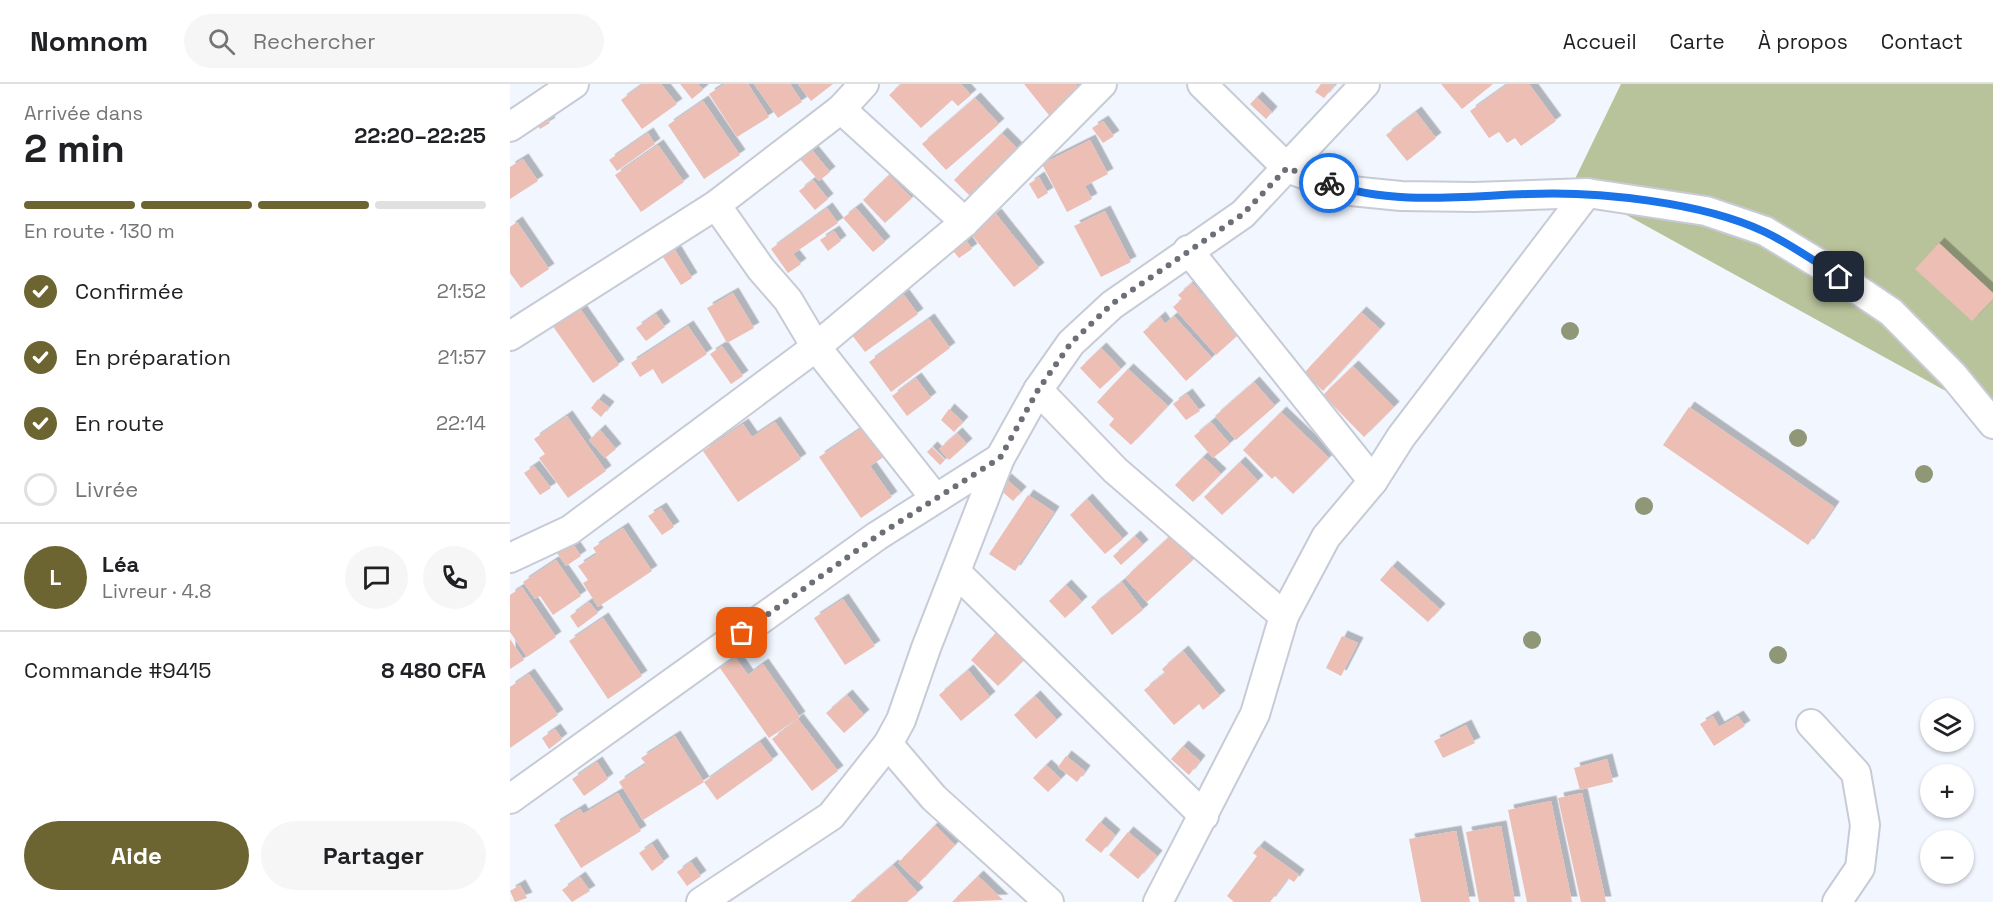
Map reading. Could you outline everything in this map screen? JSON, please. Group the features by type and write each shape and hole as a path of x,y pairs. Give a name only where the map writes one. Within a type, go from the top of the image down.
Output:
{"street":[{"path":"510,127 574,84"},
{"path":"510,336 716,205 841,109 864,84"},
{"path":"510,558 570,530 816,347 965,222 1102,84"},
{"path":"1202,84 1287,168 1351,191 1474,196 1587,193 1706,211 1765,231 1891,312 1953,375 1993,424"},
{"path":"701,902 831,816 888,744 901,720 1000,458 1038,390 1071,343 1112,304 1243,214 1365,84"},
{"path":"841,109 965,222"},
{"path":"1158,902 1255,714 1284,616 1326,537 1373,481 1401,437 1587,193"},
{"path":"716,205 761,269 788,300 816,347 935,498"},
{"path":"1188,250 1373,481"},
{"path":"1038,390 1115,470 1284,616"},
{"path":"510,799 867,543 1000,458"},
{"path":"956,572 1204,816"},
{"path":"1811,724 1856,773 1865,825 1860,868 1837,902"},
{"path":"888,744 934,798 1049,902"}],"green space":[{"path":"1621,84 1993,84 1993,417 1572,185"}],"building":[{"path":"643,84 661,84 677,104 642,129 621,100"},
{"path":"680,84 698,84 703,90 692,99"},
{"path":"725,84 748,84 769,117 737,137 709,94"},
{"path":"754,84 790,84 802,102 778,118"},
{"path":"798,84 833,84 811,101"},
{"path":"901,84 961,84 971,95 958,106 952,100 921,128 889,95"},
{"path":"1024,84 1076,84 1083,93 1052,119"},
{"path":"1321,84 1335,85 1324,98 1315,92"},
{"path":"1441,84 1493,84 1462,109"},
{"path":"1508,84 1529,84 1556,121 1521,146 1515,138 1507,143 1499,132 1489,138 1470,111"},
{"path":"1257,97 1272,112 1266,119 1250,104"},
{"path":"975,98 999,124 946,170 922,144"},
{"path":"703,101 740,155 704,179 668,125"},
{"path":"541,110 550,123 540,129 532,117"},
{"path":"1416,112 1436,138 1407,161 1386,135"},
{"path":"1103,121 1114,136 1103,143 1092,128"},
{"path":"648,133 655,144 617,171 609,160"},
{"path":"1002,133 1022,153 974,200 954,180"},
{"path":"1090,140 1108,174 1085,186 1092,199 1067,212 1042,164"},
{"path":"658,145 684,182 641,212 615,175"},
{"path":"811,149 830,172 819,181 799,158"},
{"path":"523,159 538,181 510,199 510,167"},
{"path":"889,175 912,198 885,223 863,200"},
{"path":"1039,177 1048,193 1038,199 1029,184"},
{"path":"813,180 828,199 815,210 799,191"},
{"path":"827,208 838,223 793,254 801,264 788,273 771,249"},
{"path":"856,208 885,242 873,252 843,218"},
{"path":"1105,211 1131,262 1101,277 1074,226"},
{"path":"996,214 1039,268 1014,287 971,234"},
{"path":"517,222 549,269 521,288 510,273 510,227"},
{"path":"834,231 841,241 828,251 820,240"},
{"path":"963,236 972,249 959,258 949,246"},
{"path":"1939,243 1993,293 1993,299 1972,321 1915,269"},
{"path":"675,250 692,278 681,285 663,257"},
{"path":"1192,283 1238,335 1216,355 1173,307 1182,299 1178,295"},
{"path":"901,291 918,314 865,352 848,330"},
{"path":"733,293 754,328 727,343 707,308"},
{"path":"579,307 619,365 593,383 552,325"},
{"path":"1361,312 1380,329 1323,391 1304,373"},
{"path":"656,314 665,327 646,341 636,328"},
{"path":"1174,316 1212,358 1186,381 1143,332 1160,317 1165,324"},
{"path":"929,319 950,348 891,392 869,362"},
{"path":"688,326 707,354 662,384 653,369 640,377 631,363"},
{"path":"722,346 743,376 731,384 710,354"},
{"path":"1101,348 1121,369 1100,389 1080,368"},
{"path":"1353,366 1394,407 1364,437 1323,395"},
{"path":"1128,369 1168,406 1131,445 1109,425 1114,419 1097,402"},
{"path":"916,378 931,398 907,416 892,396"},
{"path":"1254,382 1275,406 1236,440 1215,416"},
{"path":"1187,394 1200,411 1186,420 1173,404"},
{"path":"598,399 609,407 601,417 591,408"},
{"path":"1689,407 1834,507 1808,545 1663,445"},
{"path":"949,409 963,422 954,432 941,420"},
{"path":"1281,412 1329,458 1293,494 1275,476 1272,479 1243,450"},
{"path":"567,416 606,471 568,498 539,458 545,454 534,439"},
{"path":"775,422 801,459 738,502 703,451 743,424 752,437"},
{"path":"1211,422 1230,444 1213,458 1194,436"},
{"path":"868,424 888,454 870,466 892,497 861,518 819,457"},
{"path":"600,430 616,449 605,458 589,440"},
{"path":"957,433 967,444 949,460 939,449"},
{"path":"932,447 945,460 940,465 927,452"},
{"path":"1203,457 1221,474 1193,502 1175,485"},
{"path":"1240,462 1258,481 1222,515 1204,497"},
{"path":"534,466 551,488 540,495 524,473"},
{"path":"1006,479 1021,492 1013,501 998,488"},
{"path":"1028,495 1054,512 1015,571 989,554"},
{"path":"1087,499 1123,539 1105,554 1070,515"},
{"path":"661,508 674,527 662,535 648,516"},
{"path":"623,528 652,571 598,607 583,583 588,580 578,566 597,554 593,548"},
{"path":"1135,536 1143,545 1121,565 1113,556"},
{"path":"1170,536 1193,560 1147,602 1125,578"},
{"path":"570,540 581,556 566,566 555,550"},
{"path":"556,560 581,596 553,615 540,596 535,599 523,582"},
{"path":"1392,566 1440,609 1428,622 1380,580"},
{"path":"1122,582 1143,610 1112,635 1091,607"},
{"path":"1066,585 1082,602 1065,618 1049,601"},
{"path":"522,587 556,637 527,657 510,632 510,595"},
{"path":"843,599 875,646 845,665 814,618"},
{"path":"589,602 598,613 578,628 570,616"},
{"path":"603,618 642,676 608,699 569,641"},
{"path":"1004,624 1032,652 998,686 971,660"},
{"path":"1342,636 1358,643 1341,676 1326,668"},
{"path":"510,639 524,660 510,669"},
{"path":"1183,651 1220,696 1203,710 1199,704 1174,725 1144,690 1165,673 1162,669"},
{"path":"735,657 748,675 763,664 800,717 769,738 720,668"},
{"path":"968,670 990,697 961,721 939,695"},
{"path":"529,674 558,715 510,748 510,687"},
{"path":"847,695 864,715 844,733 826,713"},
{"path":"1035,696 1057,720 1036,739 1014,715"},
{"path":"1713,716 1719,727 1738,716 1745,726 1714,746 1700,724"},
{"path":"798,719 838,771 812,791 772,739"},
{"path":"1466,725 1475,743 1443,758 1434,741"},
{"path":"555,729 562,739 549,749 542,738"},
{"path":"675,736 704,782 643,820 619,782 646,764 641,758"},
{"path":"760,742 773,760 717,800 704,782"},
{"path":"1183,746 1200,761 1189,775 1171,759"},
{"path":"1066,756 1085,771 1077,782 1058,767"},
{"path":"1607,759 1613,782 1580,790 1574,768"},
{"path":"597,762 608,779 584,796 572,779"},
{"path":"1046,765 1061,779 1048,792 1033,778"},
{"path":"618,793 641,831 581,868 554,825 580,809 583,814"},
{"path":"1582,793 1606,902 1581,902 1558,798"},
{"path":"1551,801 1572,902 1527,902 1508,810"},
{"path":"1100,822 1115,835 1101,853 1085,840"},
{"path":"935,825 955,845 919,883 898,863"},
{"path":"1501,826 1515,902 1479,902 1466,832"},
{"path":"1456,831 1470,902 1421,902 1409,839"},
{"path":"1128,832 1157,856 1138,879 1109,855"},
{"path":"652,844 664,862 652,871 639,853"},
{"path":"1259,846 1299,875 1294,882 1288,878 1270,902 1234,902 1227,896 1257,856 1253,853"},
{"path":"691,862 701,876 687,886 677,872"},
{"path":"893,865 918,893 907,902 850,902"},
{"path":"978,876 1003,900 952,902"},
{"path":"580,877 590,891 572,902 562,890"},
{"path":"520,885 527,898 515,902 510,891"}],"way so far":[{"path":"742,633 877,536 1000,458 1038,390 1071,343 1112,304 1243,214 1287,168 1329,183"}],"route":[{"path":"1329,183 1351,191 1401,196 1587,193 1706,211 1765,231 1839,277"}]}
